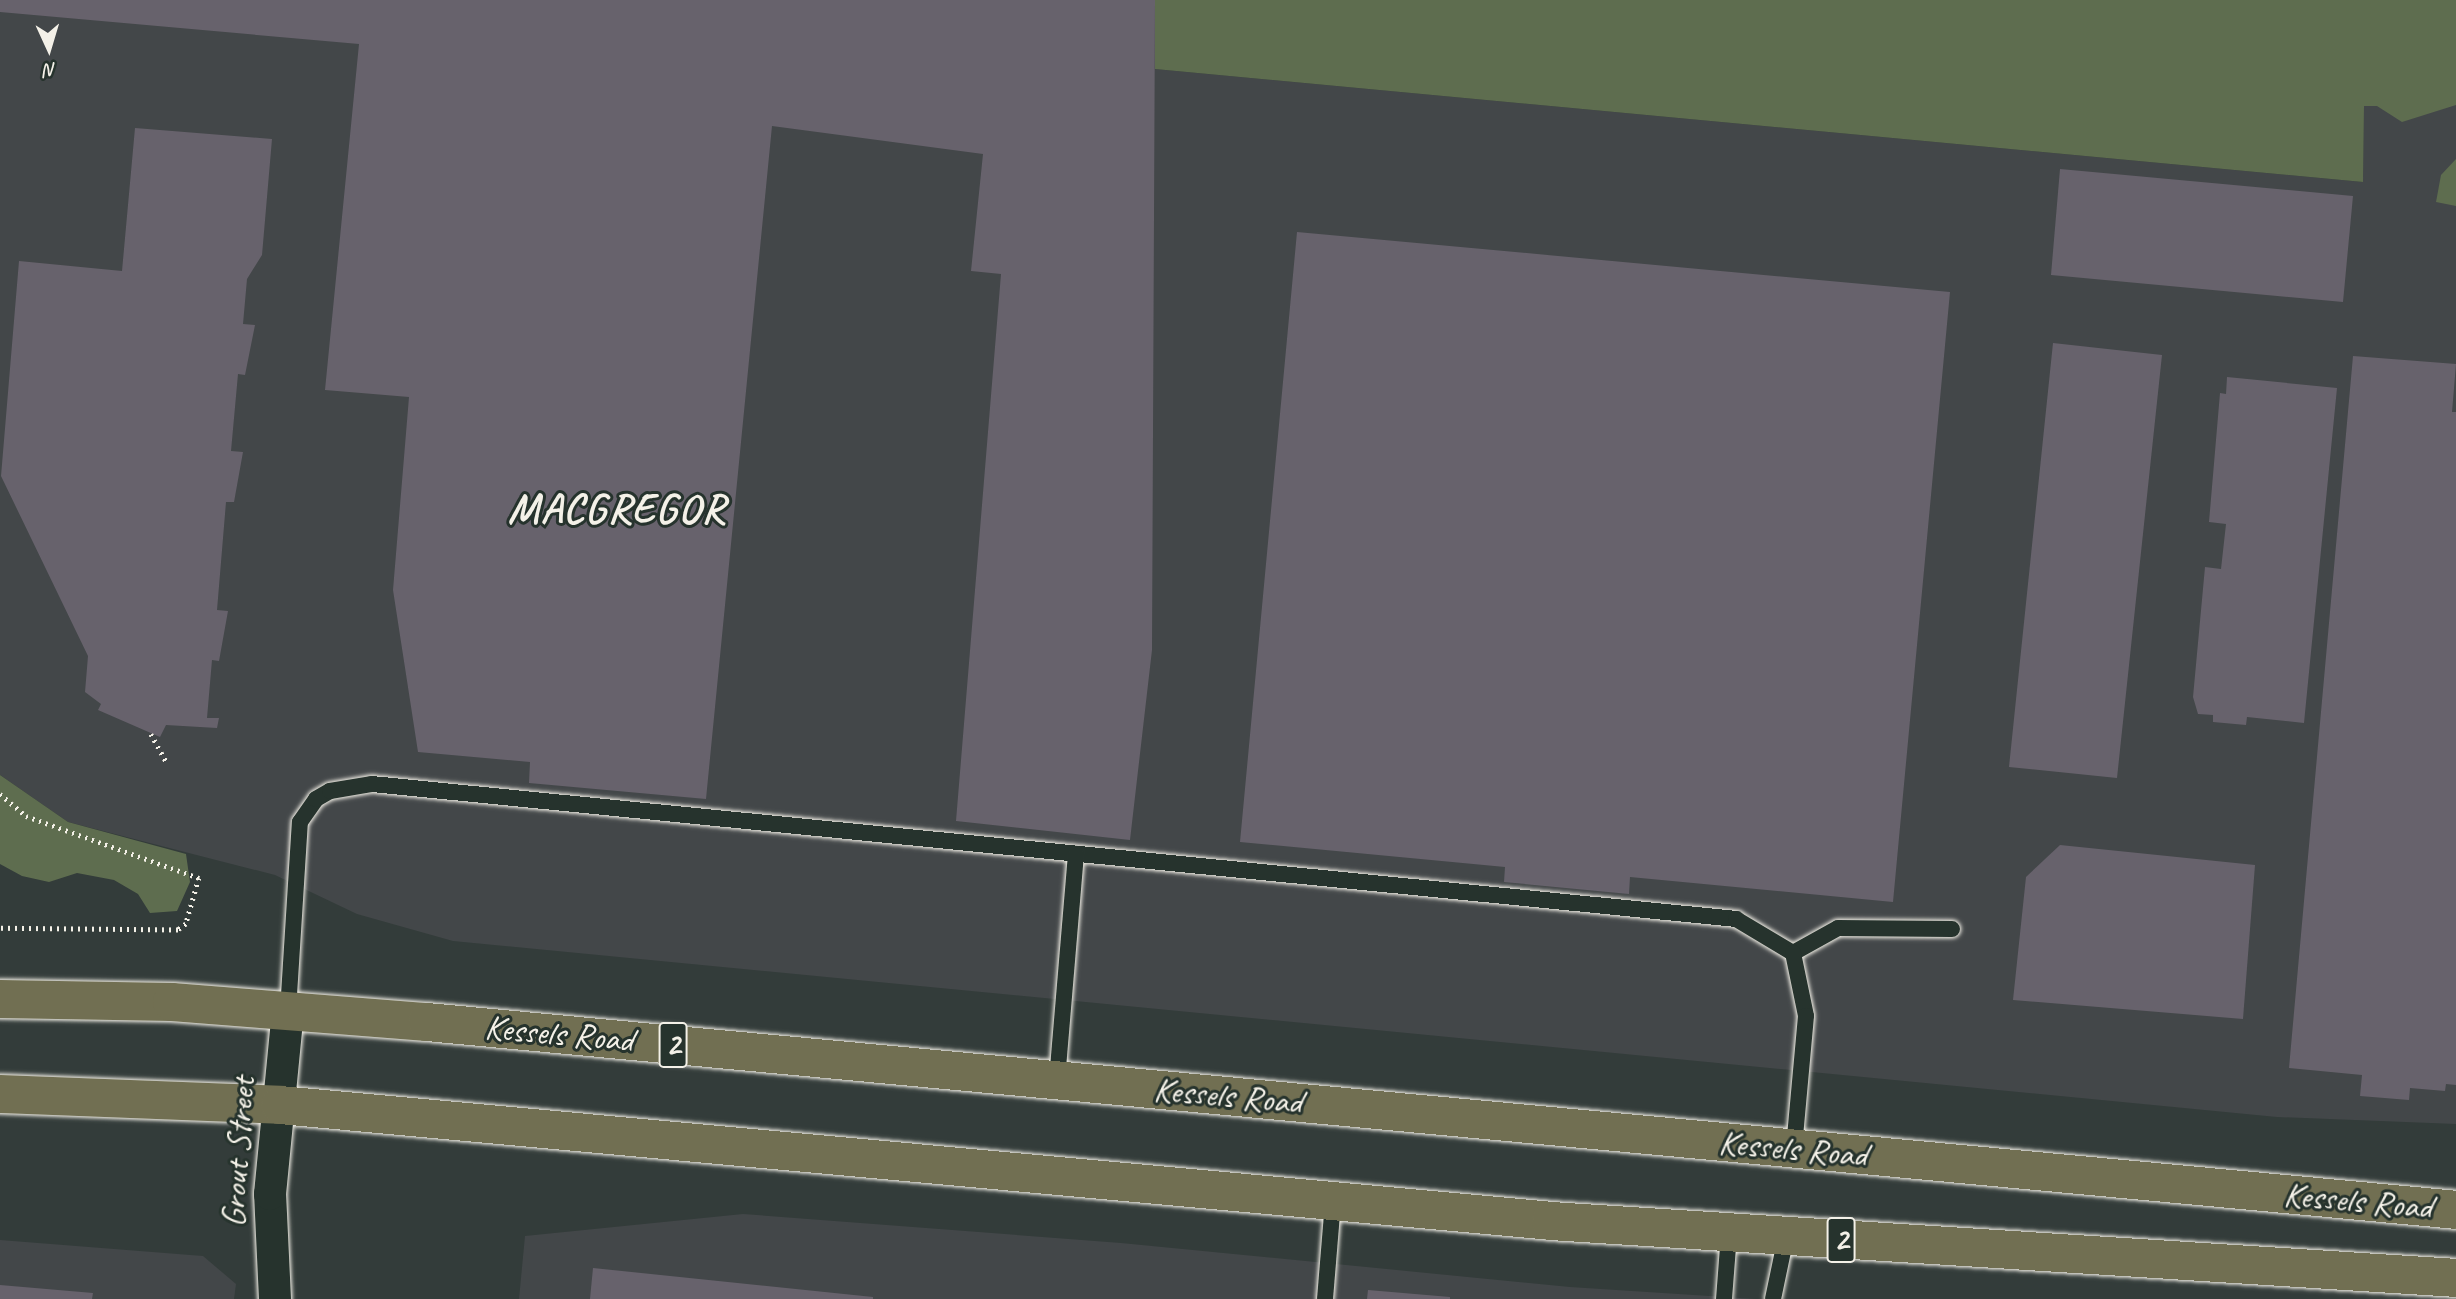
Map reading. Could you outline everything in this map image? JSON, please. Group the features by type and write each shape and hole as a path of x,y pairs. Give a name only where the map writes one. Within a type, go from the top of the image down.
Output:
{"highway":[{"name":"Kessels Road","path":"0,999 145,1000 288,1011 2456,1210"},
{"name":"Kessels Road","path":"0,1094 280,1105 1333,1201 1729,1234 2014,1247 2240,1267 2456,1278"},
{"path":"2240,1267 2390,1299"}],"street":[{"name":"Grout Street","path":"275,1299 269,1226 288,1011"}],"lane":[{"path":"288,1011 300,822 316,799 350,785 1736,919 1793,953 1806,1016 1794,1149"},
{"path":"1057,1080 1076,854"},
{"path":"1793,953 1838,928 1952,929"},
{"path":"1325,1299 1333,1201"},
{"path":"1724,1299 1729,1234"},
{"path":"1773,1299 1786,1237"}],"path":[{"path":"151,734 166,761"},
{"path":"0,794 37,821 199,878 186,925 178,930 0,929"}],"shaded area":[{"path":"0,0 1155,0 1155,69 2363,182 2364,0 2456,0 2456,1124 2277,1117 453,941 357,914 275,875 68,822 0,775"},
{"path":"743,1214 1121,1243 1570,1287 1756,1299 519,1299 525,1236"},
{"path":"0,1240 203,1256 236,1284 234,1299 0,1299"}],"green space":[{"path":"1155,0 2456,0 2456,105 2402,122 2377,106 2364,106 2363,182 1155,69"},
{"path":"2456,159 2456,206 2436,202 2441,175"},
{"path":"0,775 68,822 186,854 190,882 177,911 150,913 138,894 114,880 77,873 49,882 22,876 0,864"}],"building":[{"path":"0,0 1155,0 1152,650 1130,840 956,821 1001,274 971,271 983,154 772,126 706,799 529,783 530,762 418,752 393,590 409,397 325,390 359,44 0,12"},
{"path":"135,128 272,139 262,255 247,279 243,324 255,325 245,375 238,374 231,451 243,452 234,502 226,502 217,610 228,611 219,661 212,660 207,718 219,718 217,728 166,725 160,737 98,710 101,704 85,692 88,656 1,476 19,261 122,271"},
{"path":"2060,169 2353,196 2343,302 2051,275"},
{"path":"1297,232 1950,292 1893,902 1630,877 1629,894 1504,882 1505,867 1240,842"},
{"path":"2053,343 2162,355 2117,778 2009,767"},
{"path":"2353,356 2456,364 2452,412 2456,412 2456,1085 2446,1084 2445,1091 2410,1088 2409,1100 2360,1096 2362,1075 2289,1068"},
{"path":"2227,377 2337,388 2304,723 2247,717 2246,725 2213,722 2213,715 2198,714 2193,697 2205,567 2221,569 2226,524 2209,522 2220,393 2226,394"},
{"path":"2060,845 2255,865 2243,1019 2013,1000 2026,877"},
{"path":"593,1268 873,1297 873,1299 590,1299"},
{"path":"0,1285 93,1293 92,1299 0,1299"},
{"path":"1368,1290 1450,1297 1450,1299 1367,1299"}],"district":[{"name":"MACGREGOR","path":"617,509"}]}
